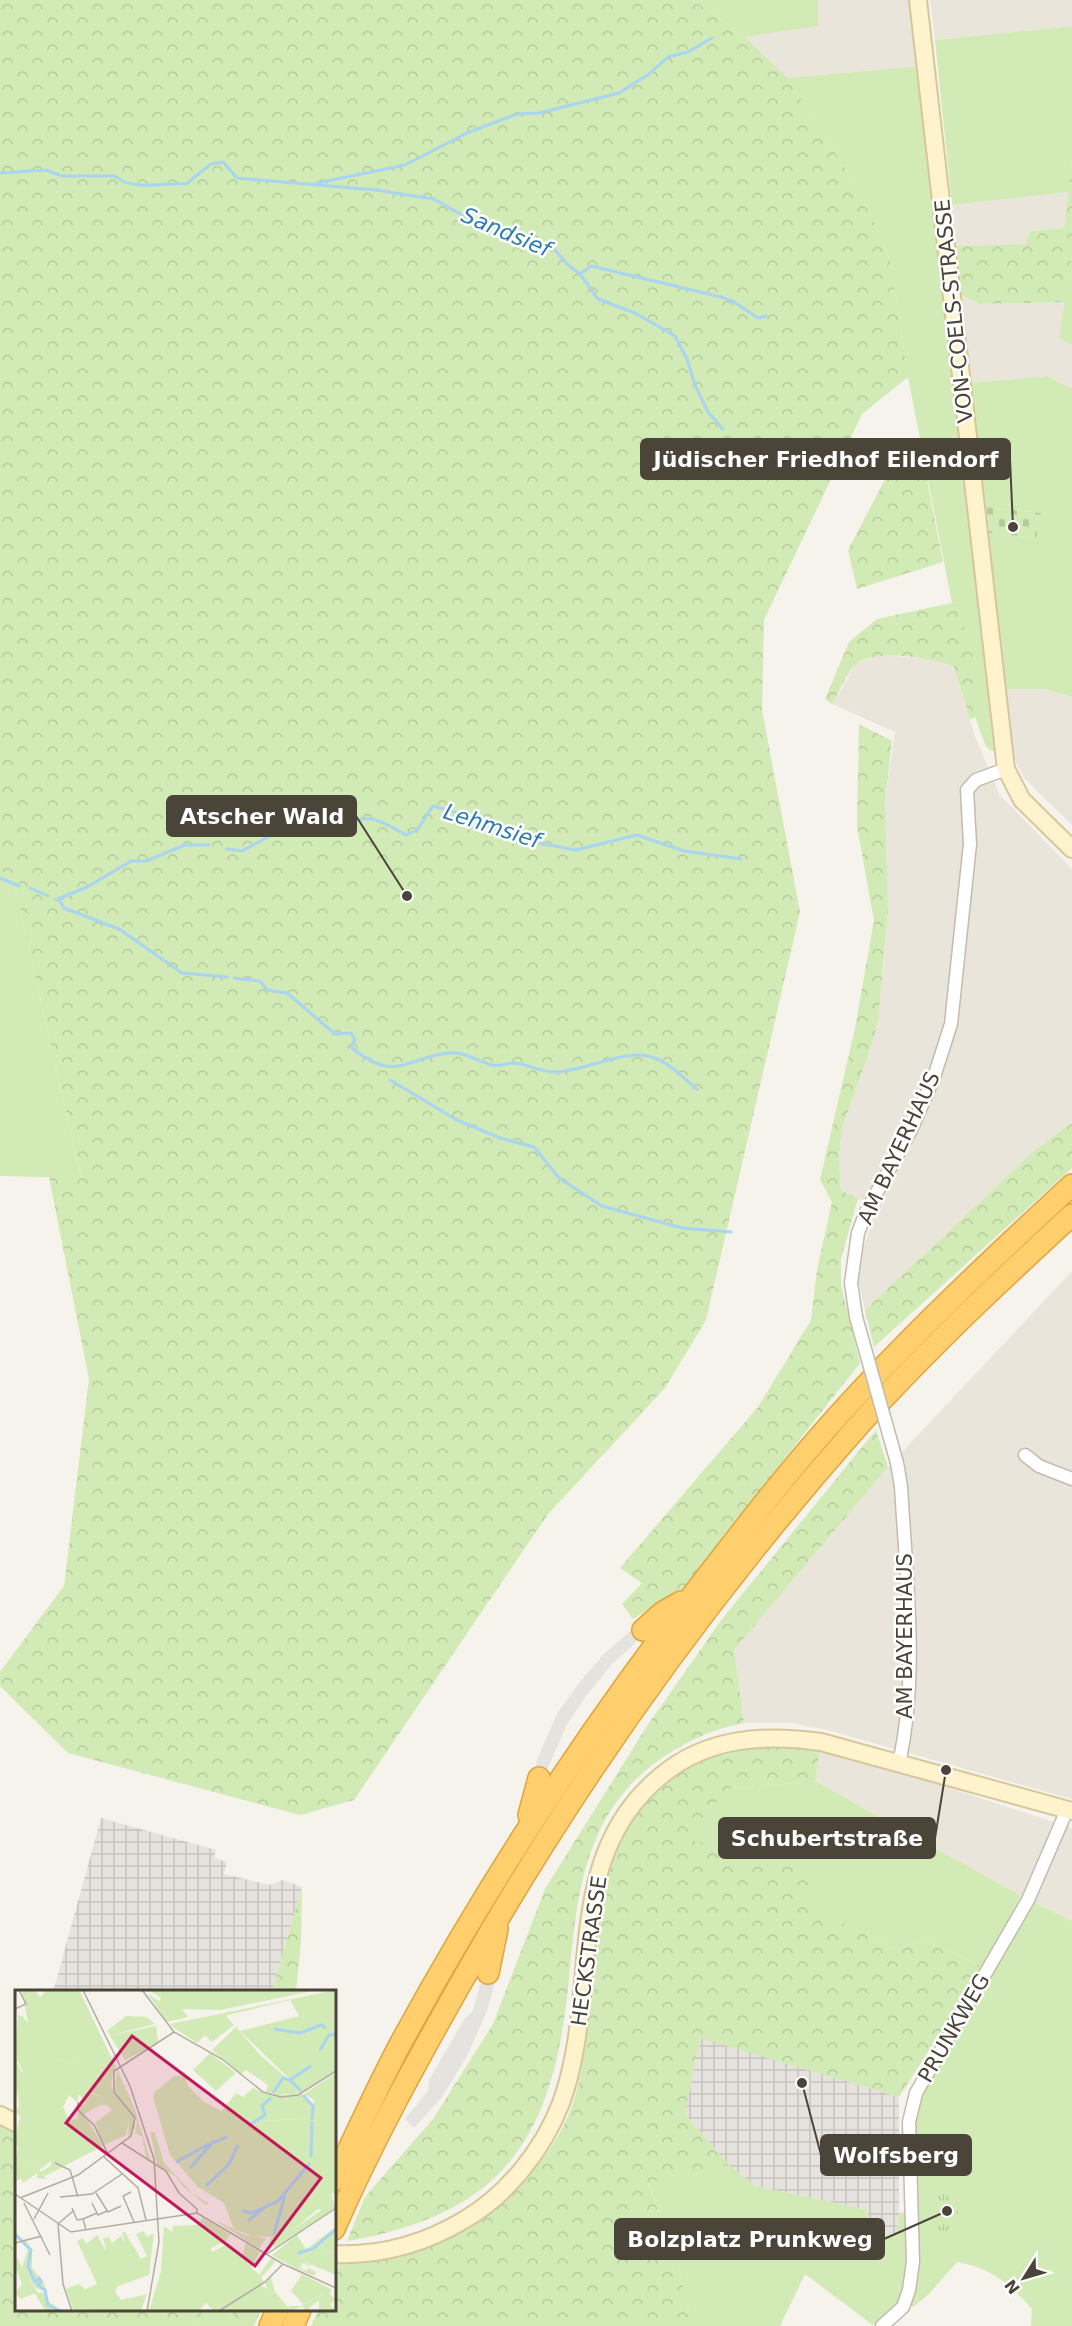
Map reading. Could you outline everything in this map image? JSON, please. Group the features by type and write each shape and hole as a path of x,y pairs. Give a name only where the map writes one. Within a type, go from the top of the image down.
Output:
{"highway":[{"path":"336,2176 403,2040 522,1838 617,1696 694,1594 835,1419 962,1287 1072,1185"},
{"path":"341,2215 413,2067 500,1914 573,1796 633,1709 768,1533 852,1433 950,1331 1072,1215"},
{"path":"643,1630 662,1613 694,1594"},
{"path":"522,1838 539,1778"},
{"path":"488,1973 500,1914"},
{"path":"341,2215 397,2134"},
{"path":"270,2326 277,2311"},
{"path":"293,2326 300,2311"}],"main road":[{"name":"VON-COELS-STRASSE","path":"918,0 1006,769 1022,800 1072,849"},
{"name":"HECKSTRASSE","path":"336,2254 378,2253 441,2233 477,2212 502,2191 525,2165 544,2138 561,2104 572,2066 579,2027 595,1884 607,1846 622,1815 644,1789 675,1764 727,1742 756,1738 789,1738 821,1742 1070,1810"},
{"path":"0,2115 15,2122"}],"street":[{"name":"AM BAYERHAUS","path":"899,1763 905,1729 908,1626 901,1486 856,1317 851,1283 858,1233 866,1212 916,1119 934,1077 951,1024 970,844 967,790 976,780 1006,769"},
{"path":"1025,1455 1039,1466 1072,1479"},
{"name":"PRUNKWEG","path":"882,2326 903,2307 909,2290 913,2262 909,2122 916,2093 1028,1899 1070,1810"}],"shaded area":[{"path":"818,0 910,0 919,66 788,78 745,37 818,26"},
{"path":"930,0 1072,0 1072,26 935,40"},
{"path":"1069,192 1064,228 1030,231 1025,244 955,246 952,205"},
{"path":"961,295 980,304 1065,302 1059,338 1072,345 1072,389 1048,376 970,383"},
{"path":"880,655 930,659 954,666 975,736 999,794 1072,869 1072,1122 1034,1151 865,1310 859,1283 860,1258 877,1207 841,1191 839,1157 842,1128 872,1044 883,971 888,912 885,800 895,732 832,704 856,664"},
{"path":"1004,689 1044,689 1072,697 1072,825 1024,778 1011,752"},
{"path":"1072,1271 1072,1799 827,1730 792,1723 744,1723 734,1650 888,1467"},
{"path":"636,1626 643,1636 612,1664 586,1696 566,1726 547,1770 534,1775 537,1760 557,1714 603,1655"},
{"path":"820,1750 894,1770 1072,1828 1072,1921 1021,1896 815,1781"},
{"path":"101,1818 216,1850 214,1858 227,1862 224,1874 270,1885 283,1880 302,1887 272,1990 54,1990"},
{"path":"482,1979 495,1982 487,2011 467,2056 442,2097 414,2128 405,2119 428,2091 429,2080 465,2018 472,2012"},
{"path":"700,2037 899,2097 899,2213 896,2237 866,2229 868,2210 755,2186 729,2165 685,2114"}],"green space":[{"path":"0,0 693,0 745,37 788,78 865,200 891,264 908,377 862,414 764,620 762,710 800,912 706,1320 665,1388 548,1514 354,1800 300,1815 68,1753 0,1686 0,1672 64,1586 89,1379 49,1177 81,1177 13,879 0,870"},
{"path":"693,0 818,0 818,26 745,37"},
{"path":"1072,26 1072,162 1069,192 952,205 935,40"},
{"path":"919,66 994,752 986,747 975,717 975,662 956,602 952,603 908,377 891,264 865,200 788,78"},
{"path":"1072,162 1072,254 1065,302 980,304 961,295 955,246 1025,244 1030,231 1064,228"},
{"path":"1072,254 1072,345 1059,338"},
{"path":"1048,376 1072,389 1072,697 1044,689 1004,689 989,533 1036,538 1040,513 986,507 970,383"},
{"path":"921,449 943,562 857,589 848,550 900,451"},
{"path":"986,507 1041,513 1036,538 989,533"},
{"path":"956,602 975,662 975,717 970,719 954,666 904,656 878,656 866,659 850,672 832,704 825,699 849,642 877,619"},
{"path":"859,724 892,741 885,800 888,912 878,1019 872,1044 842,1128 839,1157 841,1191 858,1198 841,1259 841,1285 860,1363 687,1586 633,1619 622,1604 642,1583 620,1568 758,1407 811,1320 817,1270 832,1202 820,1180 855,1028 874,921 857,826"},
{"path":"0,870 13,879 81,1178 0,1176"},
{"path":"1072,1122 1072,1168 874,1347 865,1310 1034,1151"},
{"path":"876,1430 888,1467 734,1650 744,1723 695,1739 651,1766 628,1787 597,1836 581,1890 562,2033 551,2081 535,2122 513,2157 484,2186 448,2210 402,2228 347,2241 365,2197 433,2119 493,2024 545,1889 647,1726 722,1619"},
{"path":"748,1745 788,1745 820,1750 815,1781 728,1789 684,1839 786,1860 817,1883 809,1906 895,1949 925,1940 983,1967 899,2097 700,2038 685,2114 729,2165 648,2183 678,2264 691,2321 696,2326 311,2326 318,2311 336,2311 336,2272 341,2261 392,2259 424,2249 455,2235 495,2208 519,2186 551,2147 573,2103 583,2059 600,1912 610,1864 629,1822 658,1786 700,1759"},
{"path":"815,1781 1021,1896 983,1967 925,1940 895,1949 808,1906 817,1883 683,1839 727,1789"},
{"path":"302,1887 301,1942 296,1990 272,1990"},
{"path":"1031,1901 1072,1921 1072,2326 1031,2326 1032,2309 1008,2285 980,2268 957,2262 928,2295 913,2307 901,2296 893,2310 873,2325 805,2274 780,2326 696,2326 691,2321 678,2264 648,2182 729,2165 755,2186 868,2210 866,2229 896,2237 899,2213 919,2210 914,2121 926,2085"},
{"path":"0,2124 15,2132 15,2311 203,2311 196,2326 0,2326"},
{"path":"938,2181 960,2188 955,2238 935,2233"},
{"path":"203,2311 234,2311 226,2326 196,2326"},
{"path":"234,2311 261,2311 254,2326 226,2326"}],"waterway":[{"name":"Sandsief","path":"317,183 405,165 467,133 517,114 539,113 619,93 649,74 668,57 688,52 712,38"},
{"name":"Sandsief","path":"0,173 46,170 62,176 115,176 122,181 139,185 186,184 211,164 223,162 237,178 376,190 434,199 469,219 529,238 554,249 567,264 580,274 598,299 635,313 675,336 687,359 695,385 708,412 723,429"},
{"path":"580,274 591,266 721,297 734,302 758,318 766,316"},
{"name":"Lehmsief","path":"227,849 242,851 279,831 351,823 365,819 379,821 406,835 417,830 433,806 468,816 522,840 576,850 637,835 684,851 741,859"},
{"name":"Lehmsief","path":"56,900 89,886 131,861 146,861 185,845 209,845"},
{"name":"Lehmsief","path":"0,878 19,886"},
{"name":"Lehmsief","path":"30,888 48,896"},
{"name":"Lehmsief","path":"59,899 64,908 119,929 182,973 227,977"},
{"name":"Lehmsief","path":"234,978 260,981 267,990 287,993 335,1034 351,1033 355,1040 351,1047 379,1064 400,1066 433,1056 454,1053 492,1065 514,1063 554,1072 637,1055 662,1061 697,1089"},
{"path":"390,1080 457,1120 500,1138 534,1147 559,1178 602,1206 682,1228 731,1232"}],"place":[{"name":"Jüdischer Friedhof Eilendorf","path":"1013,527"},
{"name":"Atscher Wald","path":"407,896"},
{"name":"Schubertstraße","path":"946,1770"},
{"name":"Wolfsberg","path":"802,2083"},
{"name":"Bolzplatz Prunkweg","path":"947,2211"}]}
